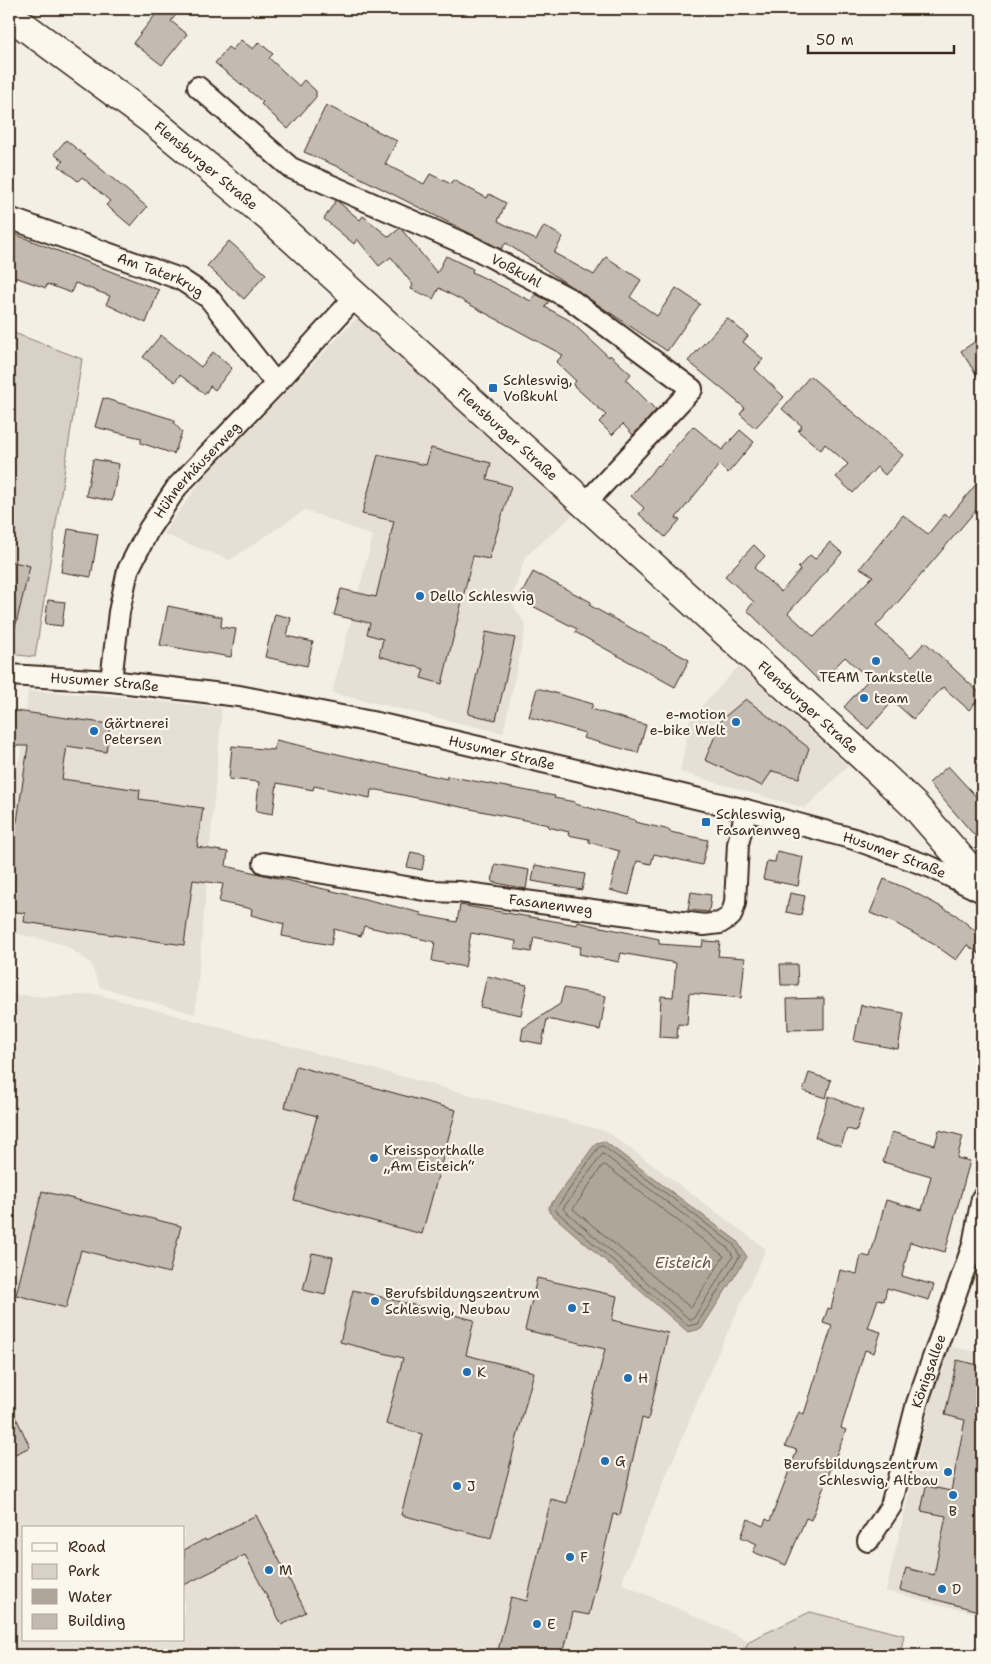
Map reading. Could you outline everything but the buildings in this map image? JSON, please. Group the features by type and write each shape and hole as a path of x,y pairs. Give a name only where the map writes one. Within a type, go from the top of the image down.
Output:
{"street":[{"name":"Flensburger Straße","path":"9,15 150,119 272,220 915,806 982,882"},
{"name":"Voßkuhl","path":"198,87 291,168 474,248 570,299 692,389 584,506"},
{"name":"Am Taterkrug","path":"9,218 180,279 209,298 276,384"},
{"name":"Hühnerhäuserweg","path":"111,681 119,612 128,570 149,529 177,487 276,384 355,297"},
{"name":"Husumer Straße","path":"9,675 111,681 239,696 377,723 746,810 854,840 931,867 982,892"},
{"name":"Fasanenweg","path":"264,863 430,892 458,892 704,925 720,923 731,916 735,903 738,844 746,810"},
{"name":"Königsallee","path":"868,1541 891,1506 917,1403 972,1245 982,1198"}],"shaded area":[{"path":"357,318 575,513 525,557 511,601 526,626 503,733 332,693 373,536 305,510 230,560 163,534 203,478"},
{"path":"739,666 848,766 805,808 680,772 690,719"},
{"name":"Gärtnerei Petersen","path":"28,691 110,696 222,708 195,1014 100,987 90,962 63,944 9,932 9,791 24,743"},
{"name":"Berufsbildungszentrum Schleswig, Neubau","path":"9,994 48,997 96,994 608,1132 766,1249 718,1353 621,1583 749,1641 742,1655 9,1655"},
{"name":"Berufsbildungszentrum Schleswig, Altbau","path":"944,1345 982,1353 982,1615 886,1591"}],"green space":[{"path":"9,331 82,359 35,657 9,654"},
{"path":"810,1612 904,1635 900,1655 742,1655 749,1641"}],"water":[{"name":"Eisteich","path":"604,1141 737,1241 747,1257 701,1329 688,1332 549,1212 549,1207 596,1143"}],"place":[{"name":"Schleswig, Voßkuhl","path":"493,388"},
{"name":"Dello Schleswig","path":"420,596"},
{"name":"TEAM Tankstelle","path":"876,661"},
{"name":"team","path":"864,698"},
{"name":"e-motion e-bike Welt","path":"736,722"},
{"name":"Gärtnerei Petersen","path":"94,731"},
{"name":"Schleswig, Fasanenweg","path":"706,822"},
{"name":"Kreissporthalle „Am Eisteich“","path":"374,1158"},
{"name":"Berufsbildungszentrum Schleswig, Neubau","path":"375,1301"},
{"name":"I","path":"572,1308"},
{"name":"K","path":"467,1372"},
{"name":"H","path":"628,1378"},
{"name":"G","path":"605,1461"},
{"name":"Berufsbildungszentrum Schleswig, Altbau","path":"948,1472"},
{"name":"J","path":"457,1486"},
{"name":"B","path":"953,1495"},
{"name":"F","path":"570,1557"},
{"name":"M","path":"269,1570"},
{"name":"D","path":"942,1589"},
{"name":"E","path":"537,1624"}]}
